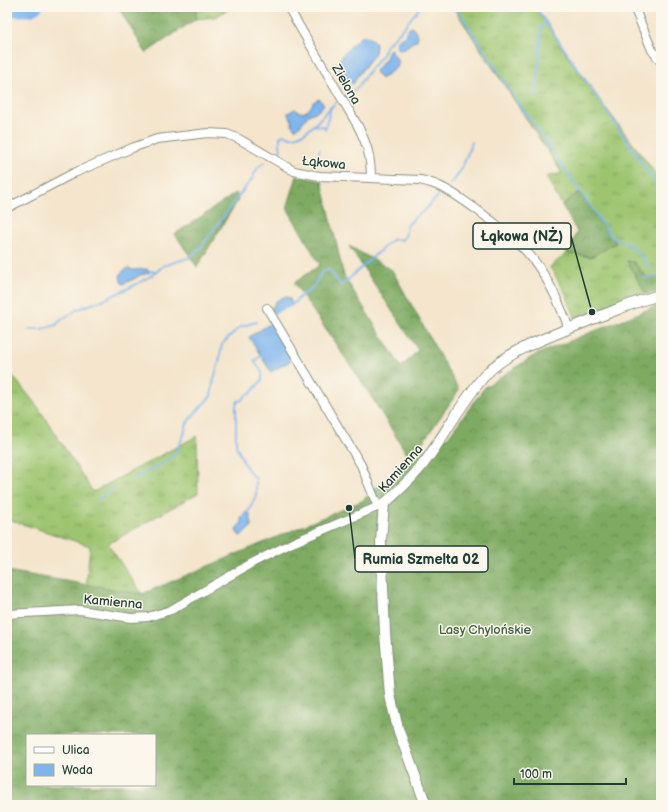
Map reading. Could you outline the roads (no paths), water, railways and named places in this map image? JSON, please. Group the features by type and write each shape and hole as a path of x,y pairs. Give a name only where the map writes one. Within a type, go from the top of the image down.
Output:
{"street":[{"name":"Zielona","path":"288,7 358,126 366,143 371,162 371,178"},
{"path":"634,7 652,50 661,62"},
{"name":"Łąkowa","path":"7,208 74,173 157,139 208,133 227,134 294,171 319,176 420,180 435,183 483,214 525,250 538,266 550,286 561,307 569,329"},
{"name":"Kamienna","path":"7,614 80,610 131,618 148,617 171,610 252,563 292,542 381,506 414,475 424,463 475,388 488,372 506,359 528,347 617,309 661,295"},
{"path":"267,308 361,465 381,506 385,633 390,695 398,729 426,805"}],"water":[{"path":"412,27 415,29 417,40 401,50 396,47 397,40 404,37 408,29"},
{"path":"362,36 370,38 376,44 375,53 352,84 337,66 344,54"},
{"path":"391,49 399,63 397,67 381,79 375,72"},
{"path":"319,99 324,104 322,107 318,111 309,115 295,129 288,113 295,109 301,112 306,112 313,102"},
{"path":"129,268 132,270 147,269 149,273 140,275 123,284 120,276 123,271"},
{"path":"284,297 290,299 292,305 274,313 271,310 276,301"},
{"path":"271,323 292,360 271,372 249,337"},
{"path":"246,512 250,514 252,526 241,536 236,531 239,525 242,524 241,518"}],"waterway":[{"path":"7,10 30,10 36,7"},
{"path":"345,97 357,88 371,68 382,56 385,47 405,26 420,7"},
{"path":"456,7 523,109 611,236 632,247 649,268"},
{"path":"536,7 661,191"},
{"path":"536,98 541,28 546,22"},
{"path":"277,154 281,150 280,137 284,135 296,137 307,131 336,103"},
{"path":"325,129 331,107"},
{"path":"313,125 326,127"},
{"path":"450,184 461,170 472,142"},
{"path":"318,156 320,149"},
{"path":"315,166 317,158"},
{"path":"28,329 42,329 56,325 78,309 108,298 137,284 154,274 163,266 188,258 199,250 252,179 258,167 265,162"},
{"path":"274,313 292,305 303,294 311,290 320,275 326,270 330,270 341,286 393,239 401,240 405,237 407,226 438,196"},
{"path":"149,271 156,272"},
{"path":"644,278 661,275"},
{"path":"133,480 170,459 174,455 184,435 189,420 211,396 222,344 240,327 256,322"},
{"path":"248,513 256,495 256,479 246,467 236,446 236,406 238,401 242,400 246,395 251,393 262,380 262,372 254,361 261,356"},
{"path":"98,499 114,489"}],"place":[{"name":"Łąkowa (NŻ)","path":"592,312"},
{"name":"Rumia Szmelta 02","path":"349,508"}],"park label":[{"name":"Lasy Chylońskie","path":"485,629"}]}
